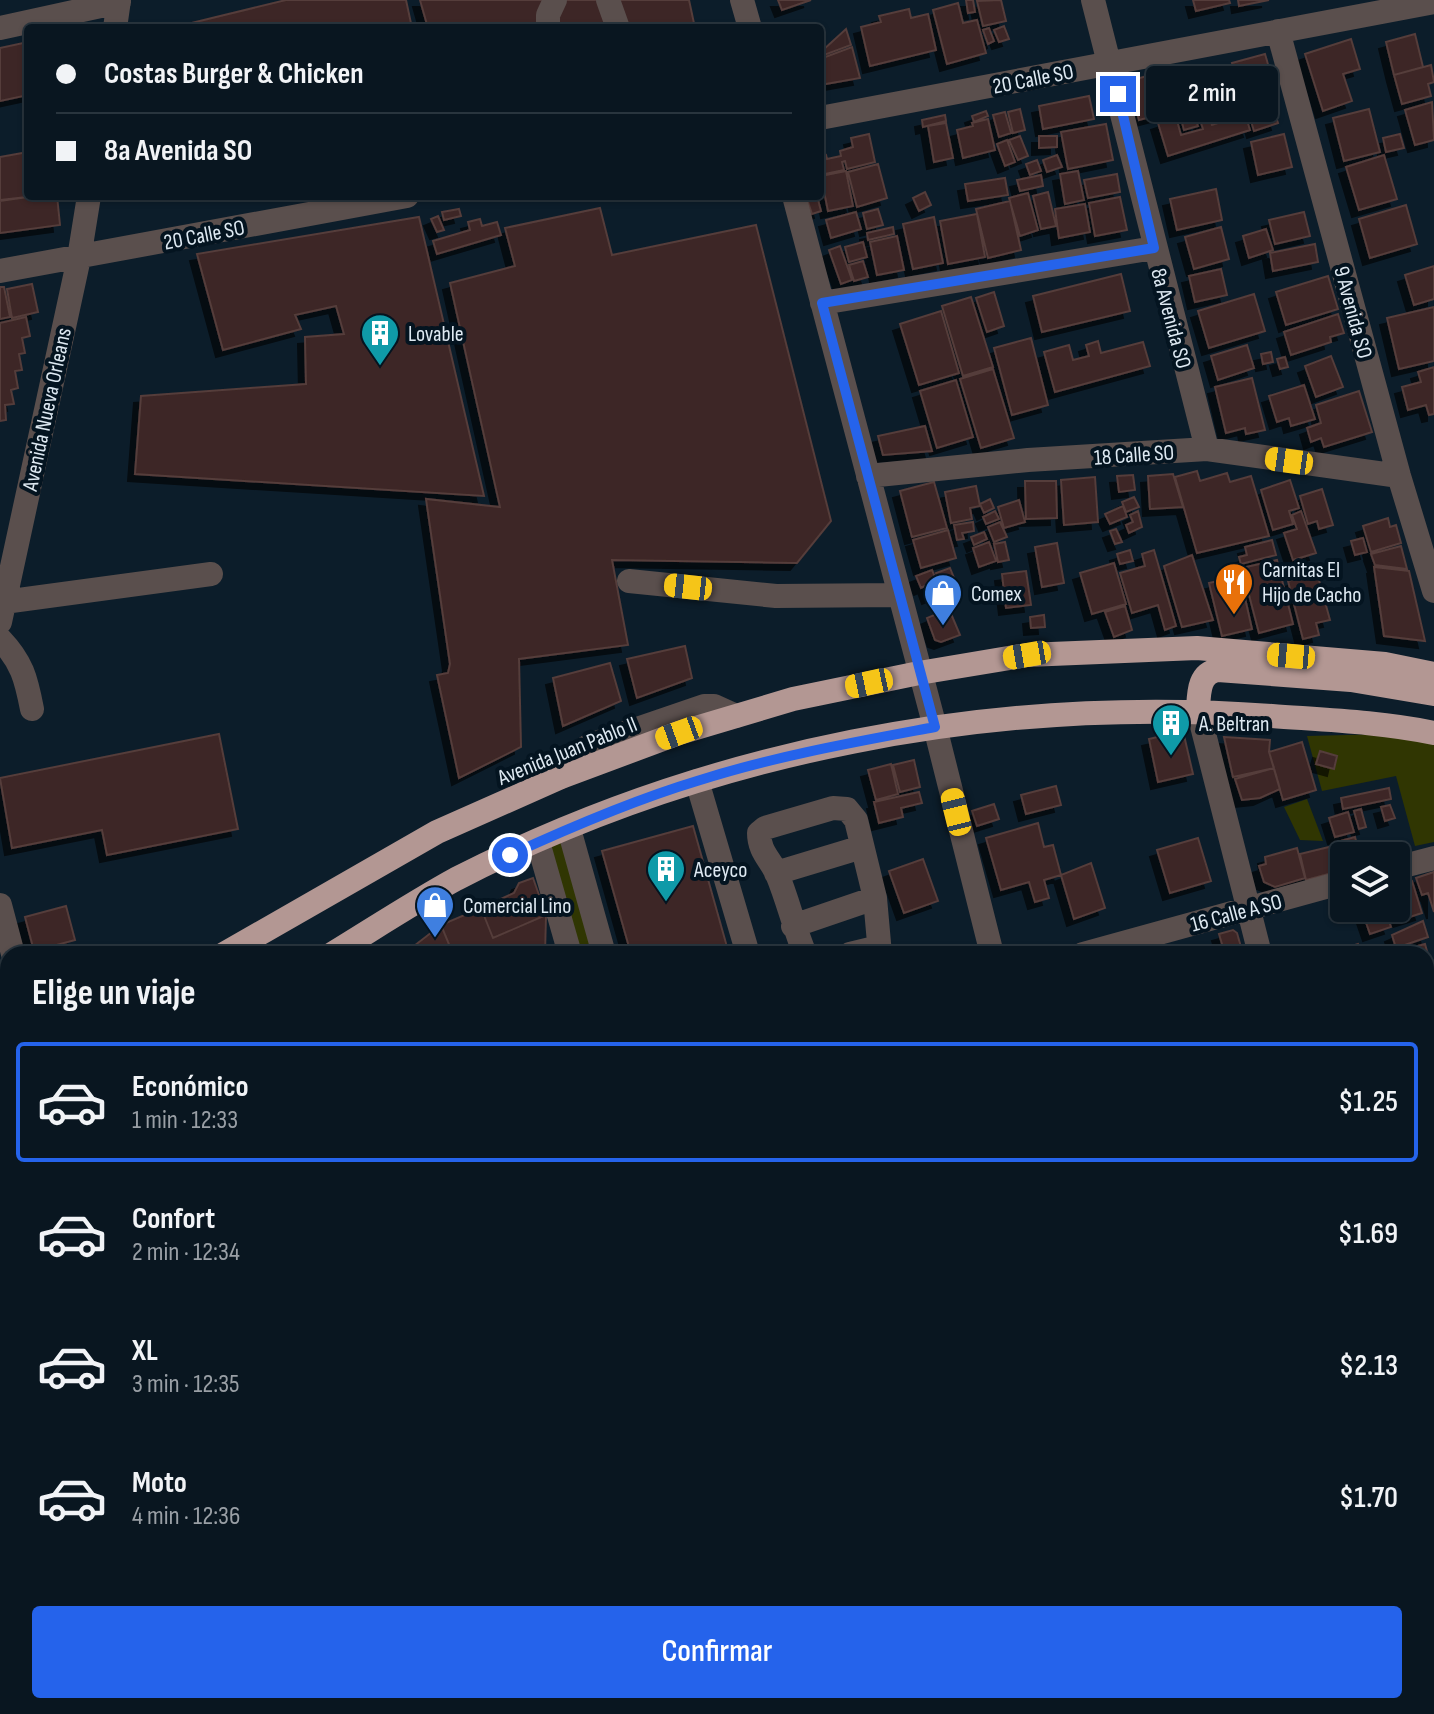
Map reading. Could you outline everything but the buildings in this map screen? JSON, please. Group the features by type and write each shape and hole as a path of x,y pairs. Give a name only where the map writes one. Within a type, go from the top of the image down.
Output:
{"highway":[{"name":"Avenida Juan Pablo II","path":"238,946 437,832 561,777 679,733 793,699 1027,655 1197,648 1385,664 1434,674"},
{"path":"1198,710 1199,689 1205,676 1218,670 1351,680 1434,694"},
{"path":"345,946 456,880 569,829 697,781 814,750 935,727 1057,714 1198,710 1399,726 1434,733"}],"street":[{"path":"548,24 548,15 555,0"},
{"path":"608,0 617,24"},
{"path":"742,0 749,24"},
{"name":"8a Avenida SO","path":"1093,0 1207,449"},
{"path":"0,28 119,1 116,24"},
{"name":"20 Calle SO","path":"824,117 1434,2"},
{"name":"9 Avenida SO","path":"1278,31 1399,476 1434,591"},
{"name":"Avenida Nueva Orleans","path":"2,612 79,258 88,200"},
{"name":"20 Calle SO","path":"0,271 386,200"},
{"path":"795,200 990,946"},
{"path":"822,303 1154,248"},
{"name":"18 Calle SO","path":"868,476 1028,460 1207,449 1399,476"},
{"path":"2,612 211,574"},
{"path":"629,581 776,596 899,595"},
{"path":"0,639 21,665 32,709"},
{"path":"1198,710 1258,946"},
{"path":"697,781 746,946"},
{"path":"802,946 776,873 761,851 759,833 765,828 833,808 847,809 856,820 875,898 880,946"},
{"path":"569,829 602,946"},
{"path":"538,842 568,946"},
{"path":"776,873 862,847"},
{"path":"722,865 761,851"},
{"path":"1410,864 1434,858"},
{"name":"16 Calle A SO","path":"1112,946 1330,886"},
{"path":"793,926 875,898"},
{"path":"0,905 11,946"}],"green space":[{"path":"1387,734 1434,742 1434,842 1415,846 1396,776 1322,791 1307,736"},
{"path":"1307,799 1323,841 1300,840 1284,807"},
{"path":"577,823 611,946 559,946 531,849"}],"place":[{"name":"Lovable","path":"380,367"},
{"name":"Carnitas El Hijo de Cacho","path":"1234,616"},
{"name":"Comex","path":"943,627"},
{"name":"A. Beltran","path":"1171,757"},
{"name":"Aceyco","path":"666,903"},
{"name":"Comercial Lino","path":"435,939"}],"route":[{"path":"510,855 605,814 697,781 814,750 935,727 822,303 1154,248 1118,94"}]}
